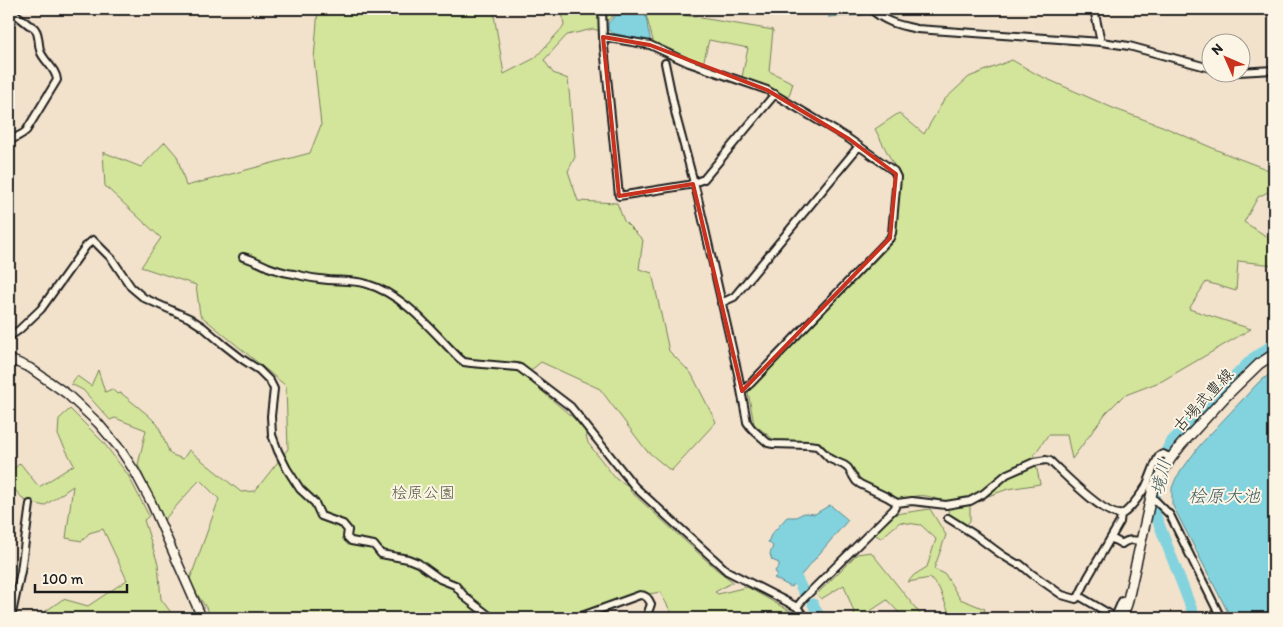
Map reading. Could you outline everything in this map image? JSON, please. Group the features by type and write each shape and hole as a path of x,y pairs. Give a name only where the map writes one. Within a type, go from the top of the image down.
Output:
{"main road":[{"name":"古場武豊線","path":"1122,618 1128,601 1154,488 1171,458 1224,397 1260,364 1274,354"}],"street":[{"path":"9,9 36,29 41,52 54,70 57,80 26,131 12,138 9,142"},
{"path":"602,9 603,37 619,196 688,185 704,179 775,94"},
{"path":"871,9 895,25 917,29 1101,42 1129,46 1200,65"},
{"path":"1094,9 1101,42"},
{"path":"603,37 650,45 689,63 767,90 849,139 896,174 892,233 890,238 742,391"},
{"path":"665,63 742,391 747,422 752,429 768,443 817,446 830,459 848,468 856,482 897,503 912,501 946,505 970,501 983,494 1007,474 1024,466 1046,460 1050,461 1084,493 1112,512 1121,514"},
{"path":"1250,71 1274,70"},
{"path":"721,303 734,297 859,146"},
{"path":"9,337 20,330 41,309 86,246 93,240 112,259 131,287 144,298 190,318 203,326 270,381 274,389 271,416 272,435 278,451 300,489 315,503 321,516 343,524 348,530 348,537 351,541 374,545 384,556 414,561 440,579 455,585 466,598 492,618"},
{"path":"243,258 249,258 270,268 294,274 327,280 354,282 374,287 401,301 411,309 464,362 520,368 571,407 635,487 727,570 796,606 805,618"},
{"path":"9,359 30,368 67,394 98,423 120,449 151,502 202,618"},
{"path":"948,518 1002,555 1020,564 1062,595 1076,599 1120,522 1121,514 1129,508 1145,488 1159,456 1165,455 1171,458"},
{"path":"1152,497 1170,515 1221,618"},
{"path":"796,606 894,509 897,503"},
{"path":"10,618 21,571 30,504"},
{"path":"1111,538 1122,544 1130,540 1141,541"},
{"path":"576,618 640,595 648,598 650,604 646,618"},
{"path":"1079,596 1115,617 1122,601 1128,601"}],"highlighted area":[{"path":"603,37 650,45 767,90 849,139 896,174 890,238 742,391 693,184 619,196"}],"green space":[{"name":"桧原公園","path":"318,9 493,9 504,74 535,58 564,26 563,9 621,9 606,22 607,33 593,29 567,35 544,60 553,73 568,79 575,157 568,171 578,201 617,203 624,221 643,240 639,269 652,273 669,351 691,373 716,422 671,471 646,450 600,389 541,362 524,376 584,427 588,443 616,479 631,487 630,491 716,569 733,582 715,592 718,594 747,587 795,614 798,618 667,618 671,612 660,592 628,598 571,618 213,618 189,582 219,499 200,480 164,520 138,465 146,430 115,418 110,420 83,390 71,384 77,376 91,386 98,370 105,392 112,389 117,394 121,393 158,425 170,454 183,459 189,450 241,492 255,491 288,449 286,386 200,315 196,285 141,267 161,238 105,186 103,152 141,167 165,142 177,156 186,186 310,153 321,125 314,59"},
{"path":"630,9 658,9 659,11 773,30 769,71 793,83 788,99 742,77 748,48 709,40 703,64 654,44 646,15"},
{"path":"1012,60 1038,75 1115,109 1162,126 1274,172 1274,189 1258,197 1244,222 1274,241 1274,265 1238,261 1236,291 1206,282 1189,309 1251,329 1162,381 1123,396 1106,413 1072,459 1067,435 1048,435 1034,455 1040,484 1008,489 974,501 970,505 970,521 965,526 950,516 946,503 939,500 928,496 918,496 899,501 862,483 847,462 832,456 820,442 774,440 754,424 748,392 893,242 896,228 899,175 875,129 899,113 924,134 944,100 969,77"},
{"path":"70,409 103,442 128,475 149,516 144,520 158,564 161,599 175,618 42,618 46,611 63,599 88,606 127,580 103,529 89,533 82,541 66,538 73,486 44,506 24,500 9,483 9,467 14,469 20,463 39,487 74,465 58,435 59,419"},
{"path":"930,509 946,535 934,569 945,574 960,599 985,609 981,618 954,618 948,610 939,588 930,578 908,582 914,575 927,567 936,539 921,525 900,522 881,538 874,534 896,514"},
{"path":"871,552 922,618 904,618 887,600 860,618 856,618 844,585 821,599 817,594 857,554"}],"water":[{"path":"623,9 646,16 650,40 647,41 612,33 608,30 608,23"},
{"path":"839,9 856,9 863,15 828,17"},
{"name":"桧原大池","path":"1274,371 1274,618 1231,618 1172,504 1172,488 1176,478 1200,445 1258,383"},
{"path":"830,505 848,520 791,587 774,578 777,575 775,571 779,563 772,560 770,554 773,546 768,542 771,535 787,517 796,517 804,513 815,514"}],"waterway":[{"name":"境川","path":"1195,618 1154,511 1155,488 1161,463 1170,443 1253,358 1274,344"},
{"path":"797,579 803,591"},
{"path":"813,604 820,618"}]}
